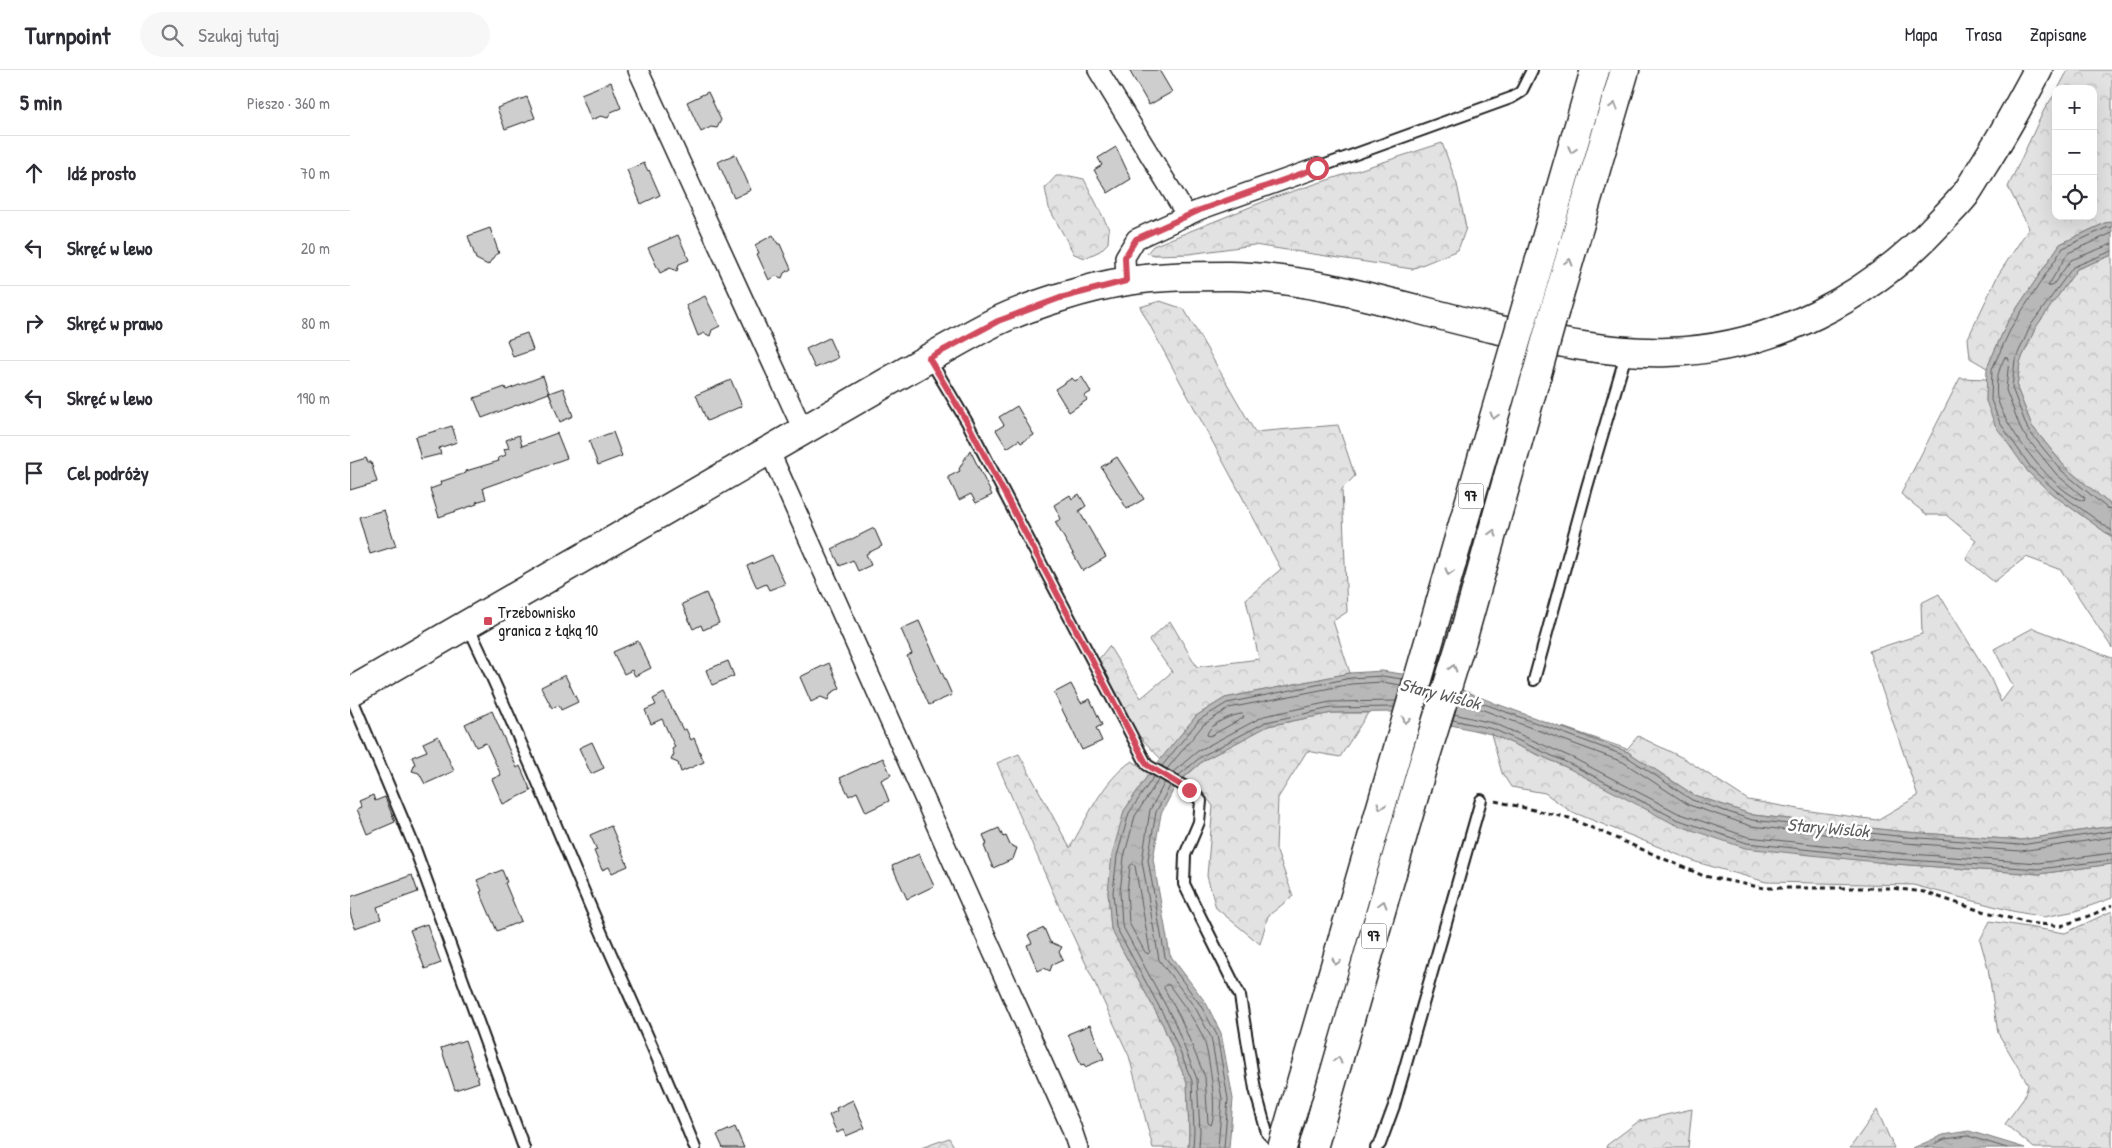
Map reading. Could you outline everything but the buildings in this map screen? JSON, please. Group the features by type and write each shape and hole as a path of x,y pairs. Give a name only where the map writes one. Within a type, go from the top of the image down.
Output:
{"main road":[{"name":"97","path":"1282,1148 1595,70"},
{"name":"97","path":"1313,1148 1465,630 1625,70"},
{"path":"350,692 803,430 998,321 1060,298 1126,281 1231,276 1289,282 1329,288 1488,327 1568,343 1627,351 1667,352 1709,348 1759,338 1807,320 1881,277 1922,241 1965,195 2004,132 2038,70"}],"street":[{"path":"638,70 803,430"},
{"path":"1098,70 1188,216"},
{"path":"1126,281 1125,257 1136,239 1188,216 1317,168"},
{"path":"769,450 1071,1127 1078,1148"}],"lane":[{"path":"1317,168 1511,98 1521,92 1532,70"},
{"path":"1534,680 1587,486 1627,351"},
{"path":"929,358 967,422 1147,765 1189,790 1201,801 1199,822 1185,855 1184,884 1240,996 1258,1098 1267,1133 1282,1148"},
{"path":"467,624 530,763 695,1148"},
{"path":"350,692 414,846 524,1148"},
{"path":"1376,1148 1380,1144 1394,1106 1481,800"}],"path":[{"path":"1481,800 1504,802 1569,818 1704,876 1764,888 1891,888 1924,892 1975,909 2028,923 2062,926 2112,905"}],"green space":[{"path":"2068,70 2112,70 2112,222 2105,223 2060,244 2007,323 1987,368 1970,358 1968,338 1998,275 2029,228 2008,187 2044,110 2052,98 2052,220 2097,220 2097,85 2060,85"},
{"path":"1442,143 1457,184 1466,228 1458,250 1412,269 1254,245 1189,254 1155,255 1147,253 1153,246 1275,197"},
{"path":"1056,176 1084,179 1109,229 1108,243 1100,251 1085,258 1074,254 1049,208 1045,188"},
{"path":"2112,255 2112,506 2065,467 2032,426 2017,388 2020,362 2036,327 2077,269"},
{"path":"1160,301 1184,309 1255,432 1338,425 1355,476 1342,489 1347,612 1333,621 1350,673 1225,698 1196,716 1161,759 1138,735 1099,659 1109,646 1141,698 1172,672 1149,640 1170,621 1197,667 1259,659 1246,599 1281,569 1140,307"},
{"path":"1960,378 1987,379 1986,401 2028,472 2052,494 2112,537 2112,648 2061,570 2026,557 1994,582 1966,559 1976,540 1946,515 1927,515 1901,494"},
{"path":"1939,594 1990,677 2001,702 2013,686 1994,649 2033,628 2112,658 2112,826 2021,840 1906,832 1753,815 1694,795 1628,752 1562,727 1627,749 1638,736 1685,759 1748,800 1877,820 1918,796 1869,651 1922,634 1921,603"},
{"path":"1332,713 1368,713 1340,757 1307,751 1278,798 1276,849 1293,896 1268,916 1260,944 1216,908 1207,876 1213,806 1201,790 1184,778 1204,760 1268,726"},
{"path":"1491,734 1568,768 1895,864 2039,874 2112,864 2112,898 2076,911 2044,917 2012,911 1913,885 1766,882 1696,862 1570,811 1545,793 1511,787 1502,773"},
{"path":"1019,754 1070,848 1096,800 1112,778 1132,761 1150,772 1124,811 1108,892 1111,929 1163,1025 1187,1083 1188,1148 1153,1148 1129,1056 1058,904 997,763"},
{"path":"2112,911 2112,1148 2034,1148 2005,1124 2024,1098 2028,1084 1998,1033 1988,968 1980,940 1990,921 2065,933"},
{"path":"1692,1109 1688,1148 1606,1148 1607,1145 1639,1121"},
{"path":"1877,1110 1894,1148 1850,1148"},
{"path":"949,1138 955,1148 921,1148"}],"water":[{"path":"2112,222 2112,255 2077,269 2036,327 2020,362 2017,388 2032,426 2065,467 2112,506 2112,537 2052,494 2028,472 1995,425 1986,401 1987,368 2007,323 2060,244 2105,223"},
{"name":"Stary Wislok","path":"1382,671 1434,679 1628,752 1694,795 1753,815 1906,832 2021,840 2112,826 2112,864 2039,874 1895,864 1745,848 1674,824 1568,768 1491,734 1393,712 1332,713 1268,726 1204,760 1177,783 1161,814 1153,859 1170,955 1206,1003 1221,1033 1233,1099 1229,1148 1188,1148 1187,1083 1163,1025 1111,929 1108,892 1112,855 1124,811 1150,772 1196,716 1225,698 1350,673"},
{"path":"1969,1131 2025,1148 1913,1148 1943,1135"}],"place":[{"name":"Trzebownisko granica z Łąką 10","path":"488,621"}],"route":[{"path":"1189,790 1147,765 967,422 929,358 998,321 1060,298 1126,281 1125,257 1136,239 1200,210 1317,168"}]}
